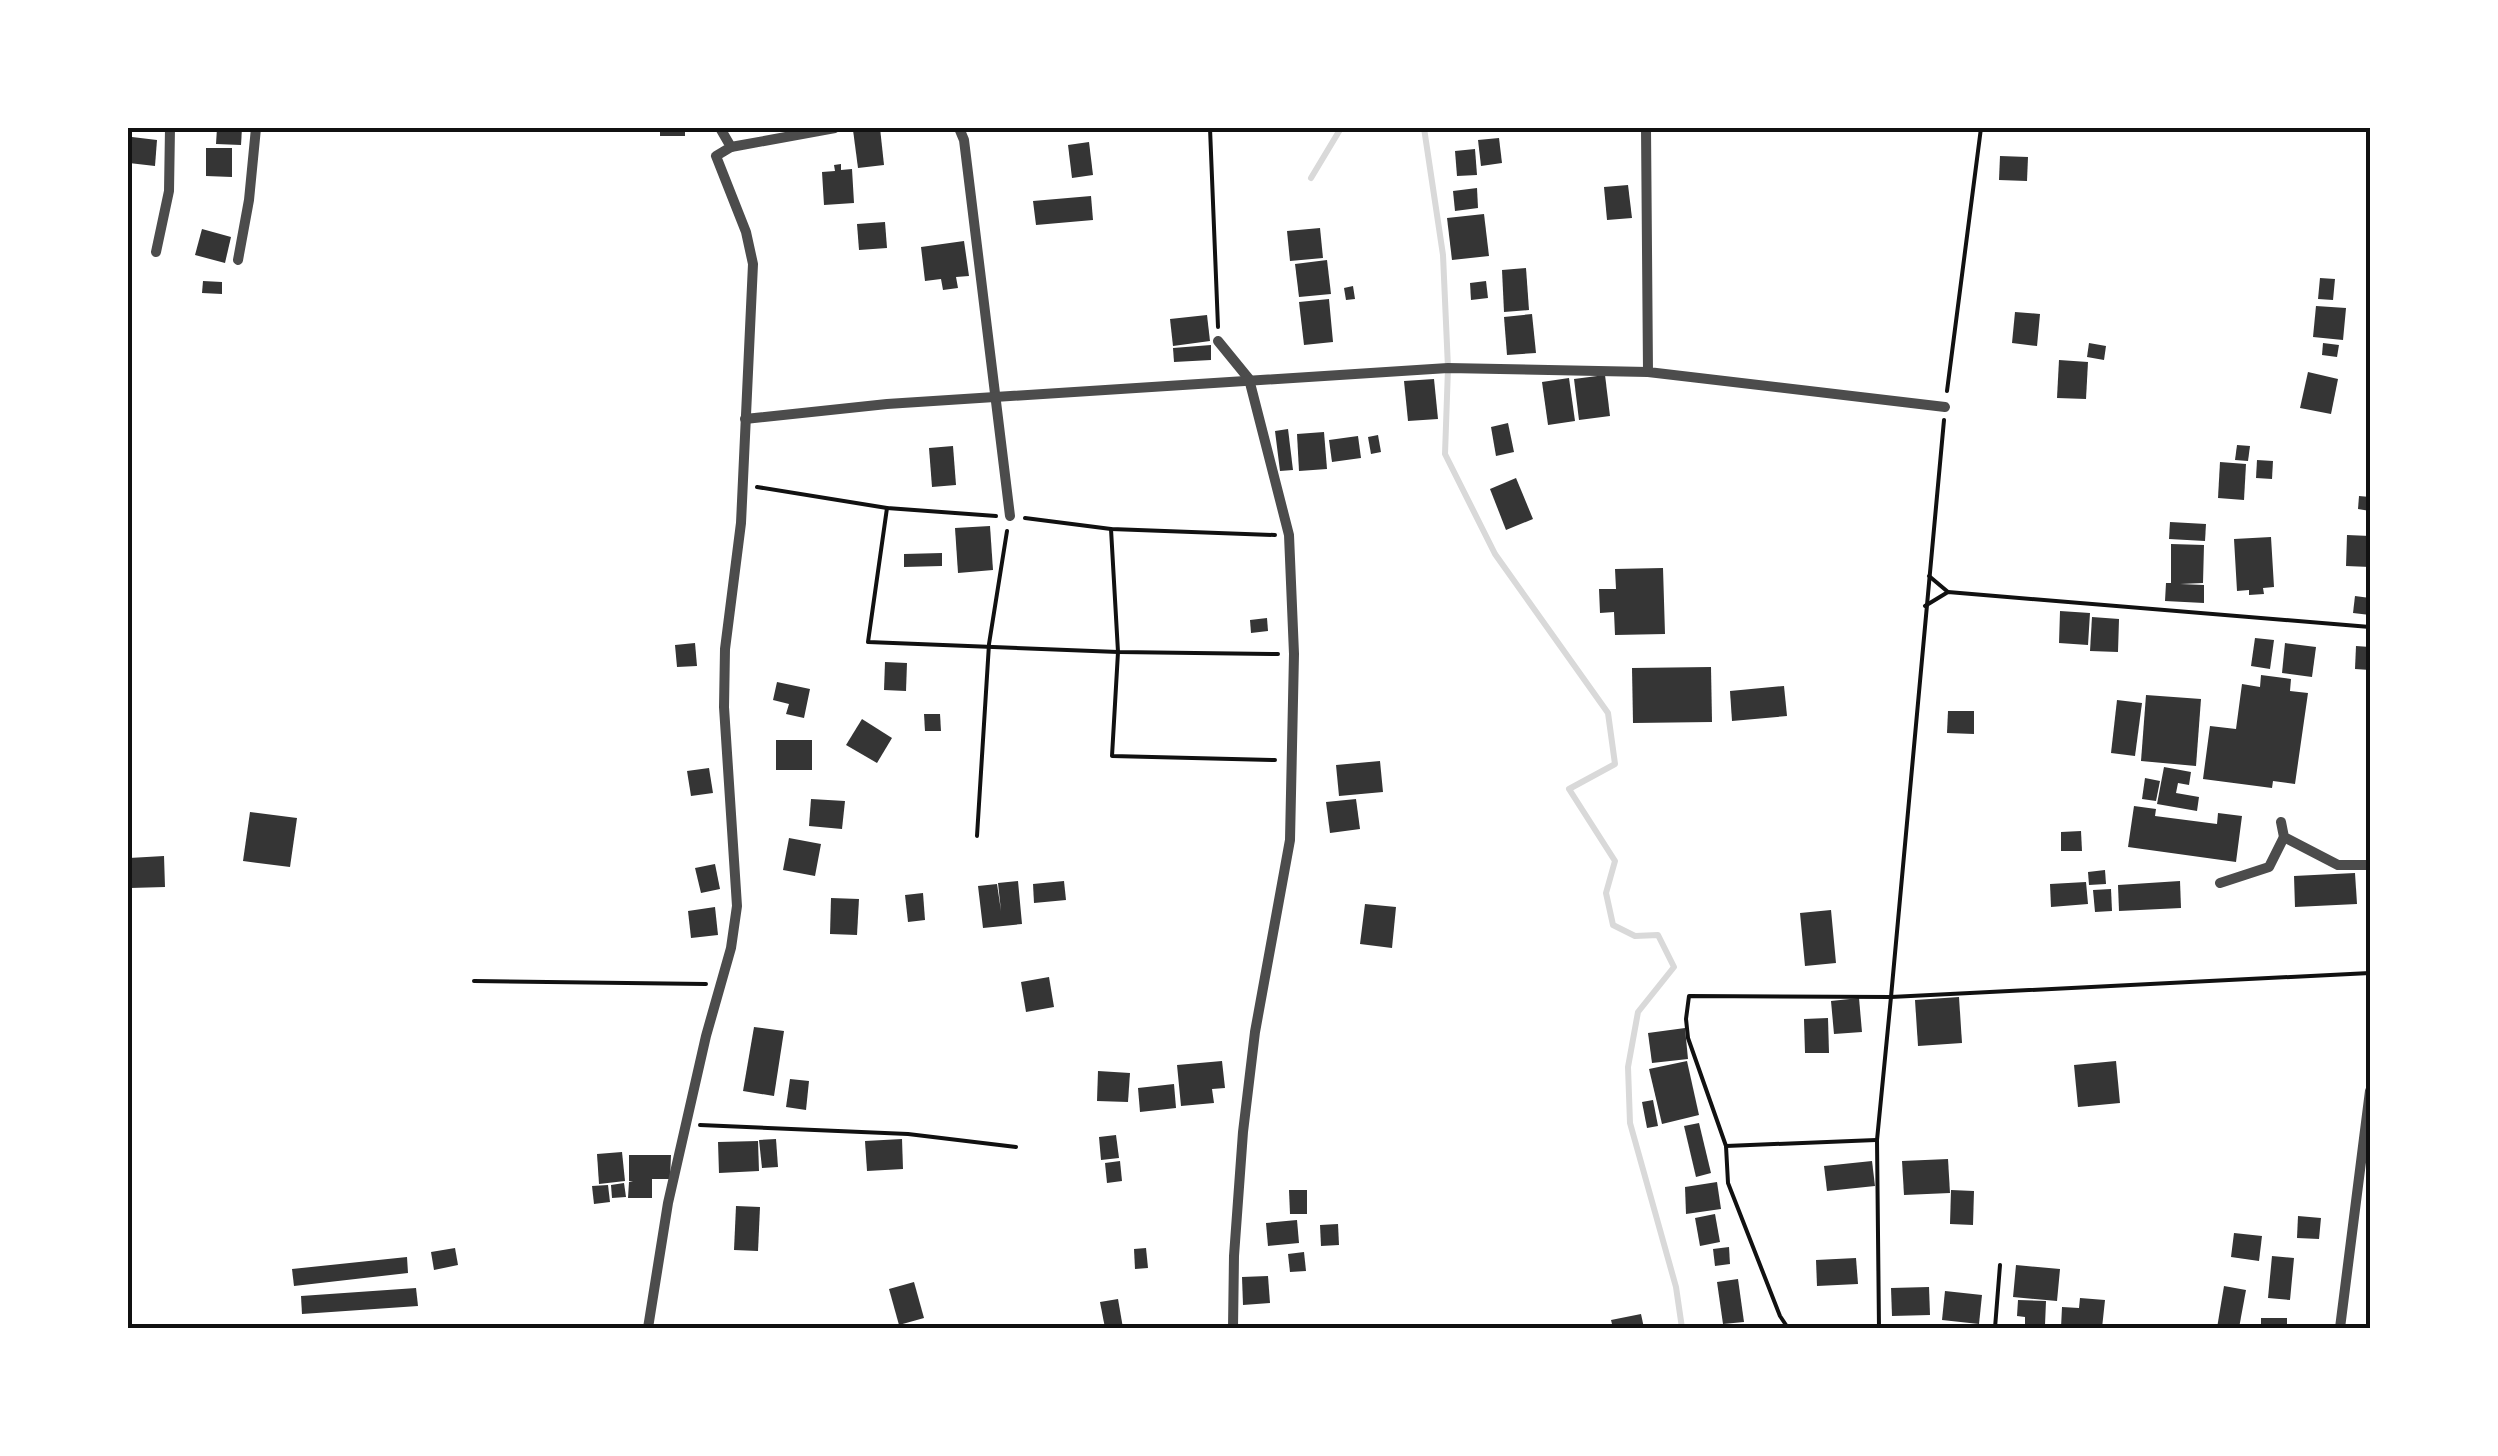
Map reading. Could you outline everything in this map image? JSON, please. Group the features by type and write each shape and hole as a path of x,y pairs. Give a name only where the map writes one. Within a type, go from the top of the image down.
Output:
{"street":[{"path":"156,252 169,191 170,128"},
{"path":"238,260 256,128"},
{"path":"720,128 731,147"},
{"path":"648,1328 685,1124 737,906 724,707 725,649 741,523 753,264 746,232 716,156 731,147 834,128"},
{"path":"959,128 964,140 996,398 996,427 1010,516"},
{"path":"1646,128 1648,372"},
{"path":"1218,341 1249,379 1288,535 1294,654 1290,840 1255,1032 1243,1132 1234,1256 1234,1328"},
{"path":"745,419 887,404 1448,368 1648,372 1945,407"},
{"path":"2220,882 2269,868 2284,838 2282,822"},
{"path":"2284,838 2338,865 2370,865"},
{"path":"2340,1328 2370,1090"}],"path":[{"path":"1210,128 1218,341"},
{"path":"1880,1328 1877,1140 1924,606 1981,128"},
{"path":"886,508 868,642 1294,654"},
{"path":"978,836 989,644 1010,516"},
{"path":"1112,528 1118,652 1112,756 1294,760"},
{"path":"1929,576 1948,592"},
{"path":"1924,606 1948,592 2370,626"},
{"path":"1788,1328 1728,1183 1726,1146 1688,1038 1688,996 1891,997 2370,973"},
{"path":"474,980 721,984"},
{"path":"685,1124 908,1134 1016,1147"},
{"path":"1726,1146 1877,1140"},
{"path":"1995,1328 2000,1265"}],"building":[{"path":"217,128 242,128 241,145 216,144"},
{"path":"660,128 685,128 685,136 660,136"},
{"path":"880,128 884,165 858,168 853,130"},
{"path":"132,137 157,140 155,166 129,163"},
{"path":"1499,138 1502,163 1481,166 1478,140"},
{"path":"1089,142 1093,175 1072,178 1068,145"},
{"path":"206,148 232,148 232,177 206,176"},
{"path":"1475,149 1477,175 1457,176 1455,151"},
{"path":"2000,156 2028,157 2027,181 1999,180"},
{"path":"841,164 841,170 852,169 854,203 824,205 822,172 835,171 834,165"},
{"path":"1628,185 1632,218 1607,220 1604,187"},
{"path":"1477,188 1478,208 1455,211 1453,191"},
{"path":"1091,196 1093,220 1036,225 1033,201"},
{"path":"1484,214 1489,256 1452,260 1447,218"},
{"path":"885,222 887,248 859,250 857,224"},
{"path":"1320,228 1323,258 1290,261 1287,231"},
{"path":"202,229 231,237 225,263 195,255"},
{"path":"964,241 969,276 956,277 958,288 943,290 941,279 925,281 921,247"},
{"path":"1327,260 1331,294 1299,297 1295,264"},
{"path":"1526,268 1529,310 1504,312 1502,270"},
{"path":"2320,278 2335,279 2333,300 2318,299"},
{"path":"203,281 222,282 222,294 202,293"},
{"path":"1486,281 1488,298 1471,300 1470,283"},
{"path":"1353,286 1355,299 1346,300 1344,288"},
{"path":"1329,299 1333,342 1304,345 1299,302"},
{"path":"2316,306 2346,308 2343,340 2313,337"},
{"path":"2015,312 2040,314 2037,346 2012,343"},
{"path":"1532,314 1536,353 1507,355 1504,317"},
{"path":"1207,315 1210,341 1173,346 1170,319"},
{"path":"2089,343 2106,346 2104,360 2087,357"},
{"path":"2323,343 2339,345 2337,357 2322,355"},
{"path":"1211,345 1211,360 1174,362 1173,348"},
{"path":"2059,360 2088,362 2086,399 2057,398"},
{"path":"2308,372 2338,379 2331,414 2300,408"},
{"path":"1605,375 1610,416 1579,420 1574,379"},
{"path":"1569,378 1575,421 1548,425 1542,382"},
{"path":"1434,379 1438,419 1408,421 1404,381"},
{"path":"1508,423 1514,452 1496,456 1491,427"},
{"path":"1288,429 1293,470 1280,471 1275,431"},
{"path":"1324,432 1327,469 1299,471 1297,434"},
{"path":"1378,435 1381,452 1371,454 1368,437"},
{"path":"1358,436 1361,458 1332,462 1329,440"},
{"path":"2237,445 2250,446 2248,461 2235,460"},
{"path":"953,446 956,485 932,487 929,448"},
{"path":"2257,460 2273,461 2272,479 2256,478"},
{"path":"2220,462 2246,464 2244,500 2218,498"},
{"path":"1516,478 1533,519 1506,530 1490,489"},
{"path":"2359,496 2370,497 2370,511 2358,509"},
{"path":"2170,522 2206,524 2205,541 2169,539"},
{"path":"990,526 993,570 958,573 955,528"},
{"path":"2347,535 2370,536 2370,567 2346,566"},
{"path":"2271,537 2274,587 2263,588 2264,594 2237,591 2234,539"},
{"path":"2171,544 2204,545 2203,583 2180,584 2204,585 2204,603 2165,601 2166,583 2171,583"},
{"path":"942,553 942,566 904,567 904,554"},
{"path":"1663,568 1665,634 1615,635 1614,612 1600,613 1599,589 1616,589 1615,569"},
{"path":"2355,596 2370,598 2370,615 2353,613"},
{"path":"2060,611 2090,613 2088,645 2059,643"},
{"path":"2092,617 2119,619 2118,652 2090,651"},
{"path":"1267,618 1268,631 1251,633 1250,620"},
{"path":"2255,638 2274,640 2270,669 2251,666"},
{"path":"695,643 697,666 677,667 675,645"},
{"path":"2285,643 2316,647 2312,677 2282,673"},
{"path":"2356,646 2370,647 2370,670 2355,669"},
{"path":"885,662 907,663 906,691 884,690"},
{"path":"1711,667 1712,722 1633,723 1632,668"},
{"path":"2261,675 2291,679 2290,691 2308,693 2295,784 2273,781 2272,788 2203,779 2210,726 2236,729 2242,684 2260,687"},
{"path":"777,682 810,689 804,718 786,714 789,704 773,700"},
{"path":"1784,686 1787,716 1732,721 1730,691"},
{"path":"2146,695 2201,699 2196,766 2141,761"},
{"path":"2117,700 2142,703 2135,756 2111,753"},
{"path":"1948,711 1974,711 1974,734 1947,733"},
{"path":"924,714 940,714 941,731 925,731"},
{"path":"862,719 892,738 877,763 846,745"},
{"path":"776,740 812,740 812,770 776,770"},
{"path":"1380,761 1383,792 1339,796 1336,765"},
{"path":"2164,767 2191,772 2189,785 2178,783 2176,793 2199,797 2197,811 2157,804"},
{"path":"709,768 713,793 691,796 687,771"},
{"path":"2145,778 2160,781 2156,801 2142,799"},
{"path":"811,799 845,801 842,829 809,826"},
{"path":"1356,799 1360,829 1330,833 1326,802"},
{"path":"2134,806 2156,809 2155,816 2217,824 2218,813 2242,816 2236,862 2128,847"},
{"path":"250,812 297,818 290,867 243,861"},
{"path":"2081,831 2082,851 2061,851 2061,832"},
{"path":"789,838 821,844 815,876 783,870"},
{"path":"164,856 165,887 130,888 129,858"},
{"path":"715,864 720,889 701,893 695,868"},
{"path":"2105,870 2106,884 2089,885 2088,872"},
{"path":"2355,873 2357,904 2295,907 2294,876"},
{"path":"1018,881 1022,924 983,928 978,886 997,884 1001,911 998,883"},
{"path":"1064,881 1066,900 1034,903 1033,884"},
{"path":"2180,881 2181,908 2119,911 2118,885"},
{"path":"2086,882 2088,904 2051,907 2050,884"},
{"path":"2111,889 2112,911 2095,912 2093,890"},
{"path":"923,893 925,920 908,922 905,895"},
{"path":"831,898 859,899 857,935 830,934"},
{"path":"1365,904 1396,907 1392,948 1360,944"},
{"path":"715,907 718,935 691,938 688,911"},
{"path":"1831,910 1836,963 1805,966 1800,913"},
{"path":"1049,977 1054,1007 1026,1012 1021,982"},
{"path":"1959,997 1962,1043 1918,1046 1915,1000"},
{"path":"1859,998 1862,1032 1834,1034 1831,1001"},
{"path":"1828,1018 1829,1053 1805,1053 1804,1019"},
{"path":"754,1027 784,1031 774,1096 743,1091"},
{"path":"1685,1028 1688,1059 1652,1063 1648,1033"},
{"path":"1222,1061 1225,1088 1212,1089 1214,1103 1181,1106 1177,1065"},
{"path":"1687,1061 1699,1115 1662,1124 1649,1069"},
{"path":"2116,1061 2120,1103 2078,1107 2074,1065"},
{"path":"1098,1071 1130,1073 1128,1102 1097,1101"},
{"path":"790,1079 809,1081 806,1110 786,1107"},
{"path":"1174,1084 1176,1108 1140,1112 1138,1088"},
{"path":"1653,1100 1658,1126 1647,1128 1642,1102"},
{"path":"1699,1123 1711,1173 1696,1177 1684,1126"},
{"path":"1116,1135 1119,1158 1101,1160 1099,1137"},
{"path":"776,1139 778,1167 762,1168 759,1140"},
{"path":"902,1139 903,1169 867,1171 865,1141"},
{"path":"758,1141 759,1171 719,1173 718,1142"},
{"path":"622,1152 625,1181 599,1184 597,1154"},
{"path":"629,1155 671,1155 670,1179 652,1179 652,1198 628,1198 629,1182 633,1182 629,1181"},
{"path":"1948,1159 1950,1193 1904,1195 1902,1161"},
{"path":"1120,1161 1122,1181 1107,1183 1105,1163"},
{"path":"1872,1161 1875,1186 1827,1191 1824,1166"},
{"path":"1717,1182 1721,1209 1686,1214 1685,1187"},
{"path":"624,1183 626,1197 612,1198 611,1185"},
{"path":"608,1185 610,1202 594,1204 592,1186"},
{"path":"1289,1190 1307,1190 1307,1214 1290,1214"},
{"path":"1951,1190 1974,1191 1973,1225 1950,1224"},
{"path":"736,1206 760,1207 758,1251 734,1250"},
{"path":"1715,1214 1720,1242 1700,1246 1695,1218"},
{"path":"2298,1216 2321,1218 2319,1239 2297,1238"},
{"path":"1297,1220 1299,1243 1268,1246 1266,1223"},
{"path":"1338,1224 1339,1245 1321,1246 1320,1225"},
{"path":"2234,1233 2262,1236 2259,1261 2231,1257"},
{"path":"1729,1247 1730,1264 1715,1266 1713,1249"},
{"path":"455,1248 458,1265 434,1270 431,1252"},
{"path":"1146,1248 1148,1268 1135,1269 1134,1249"},
{"path":"1304,1252 1306,1271 1290,1272 1288,1254"},
{"path":"2272,1256 2294,1258 2290,1300 2268,1298"},
{"path":"407,1257 408,1273 294,1286 292,1269"},
{"path":"1856,1258 1858,1284 1817,1286 1816,1260"},
{"path":"2016,1265 2060,1269 2057,1301 2013,1297"},
{"path":"1268,1276 1270,1303 1243,1305 1242,1277"},
{"path":"1738,1279 1744,1322 1723,1324 1717,1282"},
{"path":"914,1282 924,1318 899,1325 889,1289"},
{"path":"2224,1286 2246,1290 2239,1328 2217,1328"},
{"path":"1929,1287 1930,1315 1892,1316 1891,1288"},
{"path":"416,1288 418,1306 302,1314 301,1296"},
{"path":"1945,1291 1982,1295 1979,1324 1942,1320"},
{"path":"2080,1298 2105,1300 2102,1328 2061,1328 2062,1307 2079,1308"},
{"path":"1118,1299 1123,1328 1105,1328 1100,1302"},
{"path":"2018,1300 2046,1301 2045,1325 2025,1324 2025,1317 2017,1316"},
{"path":"1641,1314 1644,1328 1613,1328 1611,1320"},
{"path":"2261,1318 2287,1318 2287,1328 2261,1328"}],"waterway":[{"path":"1311,178 1341,128"},
{"path":"1424,128 1443,255 1448,368 1445,454 1495,554 1608,713 1615,764 1569,789 1615,861 1606,893 1613,925 1635,936 1658,935 1674,967 1638,1012 1628,1067 1630,1123 1676,1287 1682,1328"}]}
